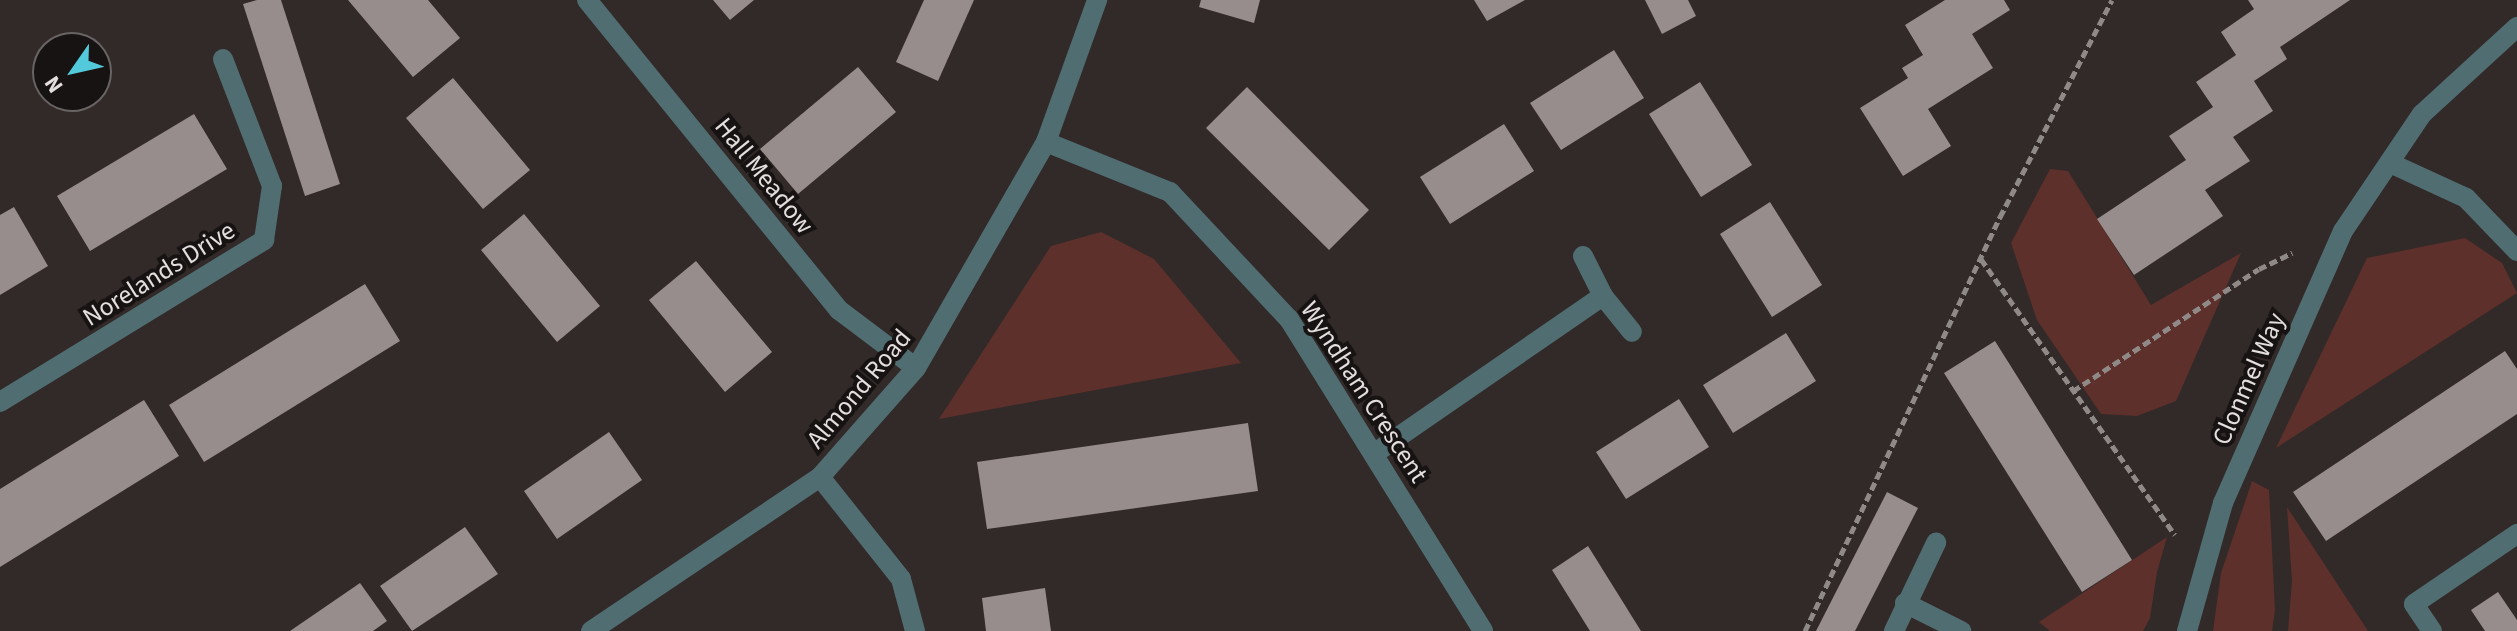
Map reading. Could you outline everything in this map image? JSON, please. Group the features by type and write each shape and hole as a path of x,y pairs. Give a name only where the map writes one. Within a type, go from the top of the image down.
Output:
{"street":[{"name":"Hall Meadow","path":"587,0 839,310 916,368"},
{"name":"Almond Road","path":"591,631 820,477 916,368 1046,142 1097,0"},
{"name":"Clonmel Way","path":"2187,631 2223,503 2347,227 2422,114 2517,27"},
{"name":"Norelands Drive","path":"0,402 264,240 272,186 223,59"},
{"name":"Wyndham Crescent","path":"1046,142 1170,192 1289,319 1483,631"},
{"path":"2390,163 2466,198 2517,251"},
{"path":"1583,256 1603,296 1632,332"},
{"path":"1375,453 1603,296"},
{"path":"820,477 901,579 915,631"},
{"path":"2432,631 2414,604 2517,534"},
{"path":"1894,631 1936,543"},
{"path":"1905,603 1961,631"}],"path":[{"path":"1805,631 1981,259 2112,0"},
{"path":"2073,391 2259,269 2347,227"},
{"path":"1981,259 2203,575"}],"shaded area":[{"path":"2050,169 2068,171 2151,305 2241,253 2176,401 2137,416 2101,414 2037,320 2011,243"},
{"path":"1101,232 1154,259 1241,363 939,419 1051,246"},
{"path":"2465,238 2502,263 2517,293 2276,448 2367,258"},
{"path":"2252,481 2269,490 2275,610 2272,631 2213,631 2221,573"},
{"path":"2287,507 2368,631 2288,631 2292,581"},
{"path":"2167,537 2157,572 2150,618 2143,631 2050,631 2039,622"}],"building":[{"path":"257,0 281,0 340,184 305,196 243,4"},
{"path":"348,0 428,0 460,38 413,77"},
{"path":"713,0 754,0 730,20"},
{"path":"924,0 974,0 938,81 896,62"},
{"path":"1201,0 1260,0 1254,23 1199,7"},
{"path":"1474,0 1525,0 1487,21"},
{"path":"1645,0 1688,0 1696,16 1662,34"},
{"path":"1945,0 2004,0 2010,10 1972,34 1993,68 1928,109 1951,146 1903,176 1860,108 1908,78 1902,68 1923,55 1905,25"},
{"path":"2248,0 2350,0 2280,47 2287,59 2254,81 2273,111 2233,137 2250,161 2205,190 2223,216 2134,275 2097,219 2186,160 2169,136 2213,107 2196,82 2236,55 2221,32 2254,9"},
{"path":"1614,50 1644,98 1561,150 1530,103"},
{"path":"858,67 896,112 798,194 760,149"},
{"path":"453,78 530,170 483,209 406,118"},
{"path":"1700,82 1752,165 1701,197 1649,114"},
{"path":"1247,87 1369,210 1329,250 1206,128"},
{"path":"194,114 227,169 90,251 57,196"},
{"path":"1504,124 1534,171 1450,224 1420,177"},
{"path":"1770,202 1822,285 1772,317 1720,234"},
{"path":"14,207 48,266 0,295 0,215"},
{"path":"524,214 600,306 557,342 481,250"},
{"path":"696,261 772,352 725,392 649,300"},
{"path":"365,284 400,341 204,462 169,405"},
{"path":"1786,333 1816,381 1733,433 1703,385"},
{"path":"1995,341 2132,560 2082,592 1944,373"},
{"path":"2505,351 2517,369 2517,414 2326,541 2293,492"},
{"path":"1679,399 1709,447 1626,499 1596,452"},
{"path":"144,400 179,456 0,567 0,489"},
{"path":"1248,423 1258,491 987,529 977,462"},
{"path":"609,432 642,480 557,539 524,491"},
{"path":"1887,492 1918,508 1855,631 1816,631"},
{"path":"465,527 498,574 412,631 380,586"},
{"path":"1588,546 1641,631 1590,631 1552,570"},
{"path":"360,583 387,621 373,631 290,631"},
{"path":"1045,588 1051,631 986,631 982,598"},
{"path":"2498,592 2517,620 2517,631 2485,631 2471,610"}]}
